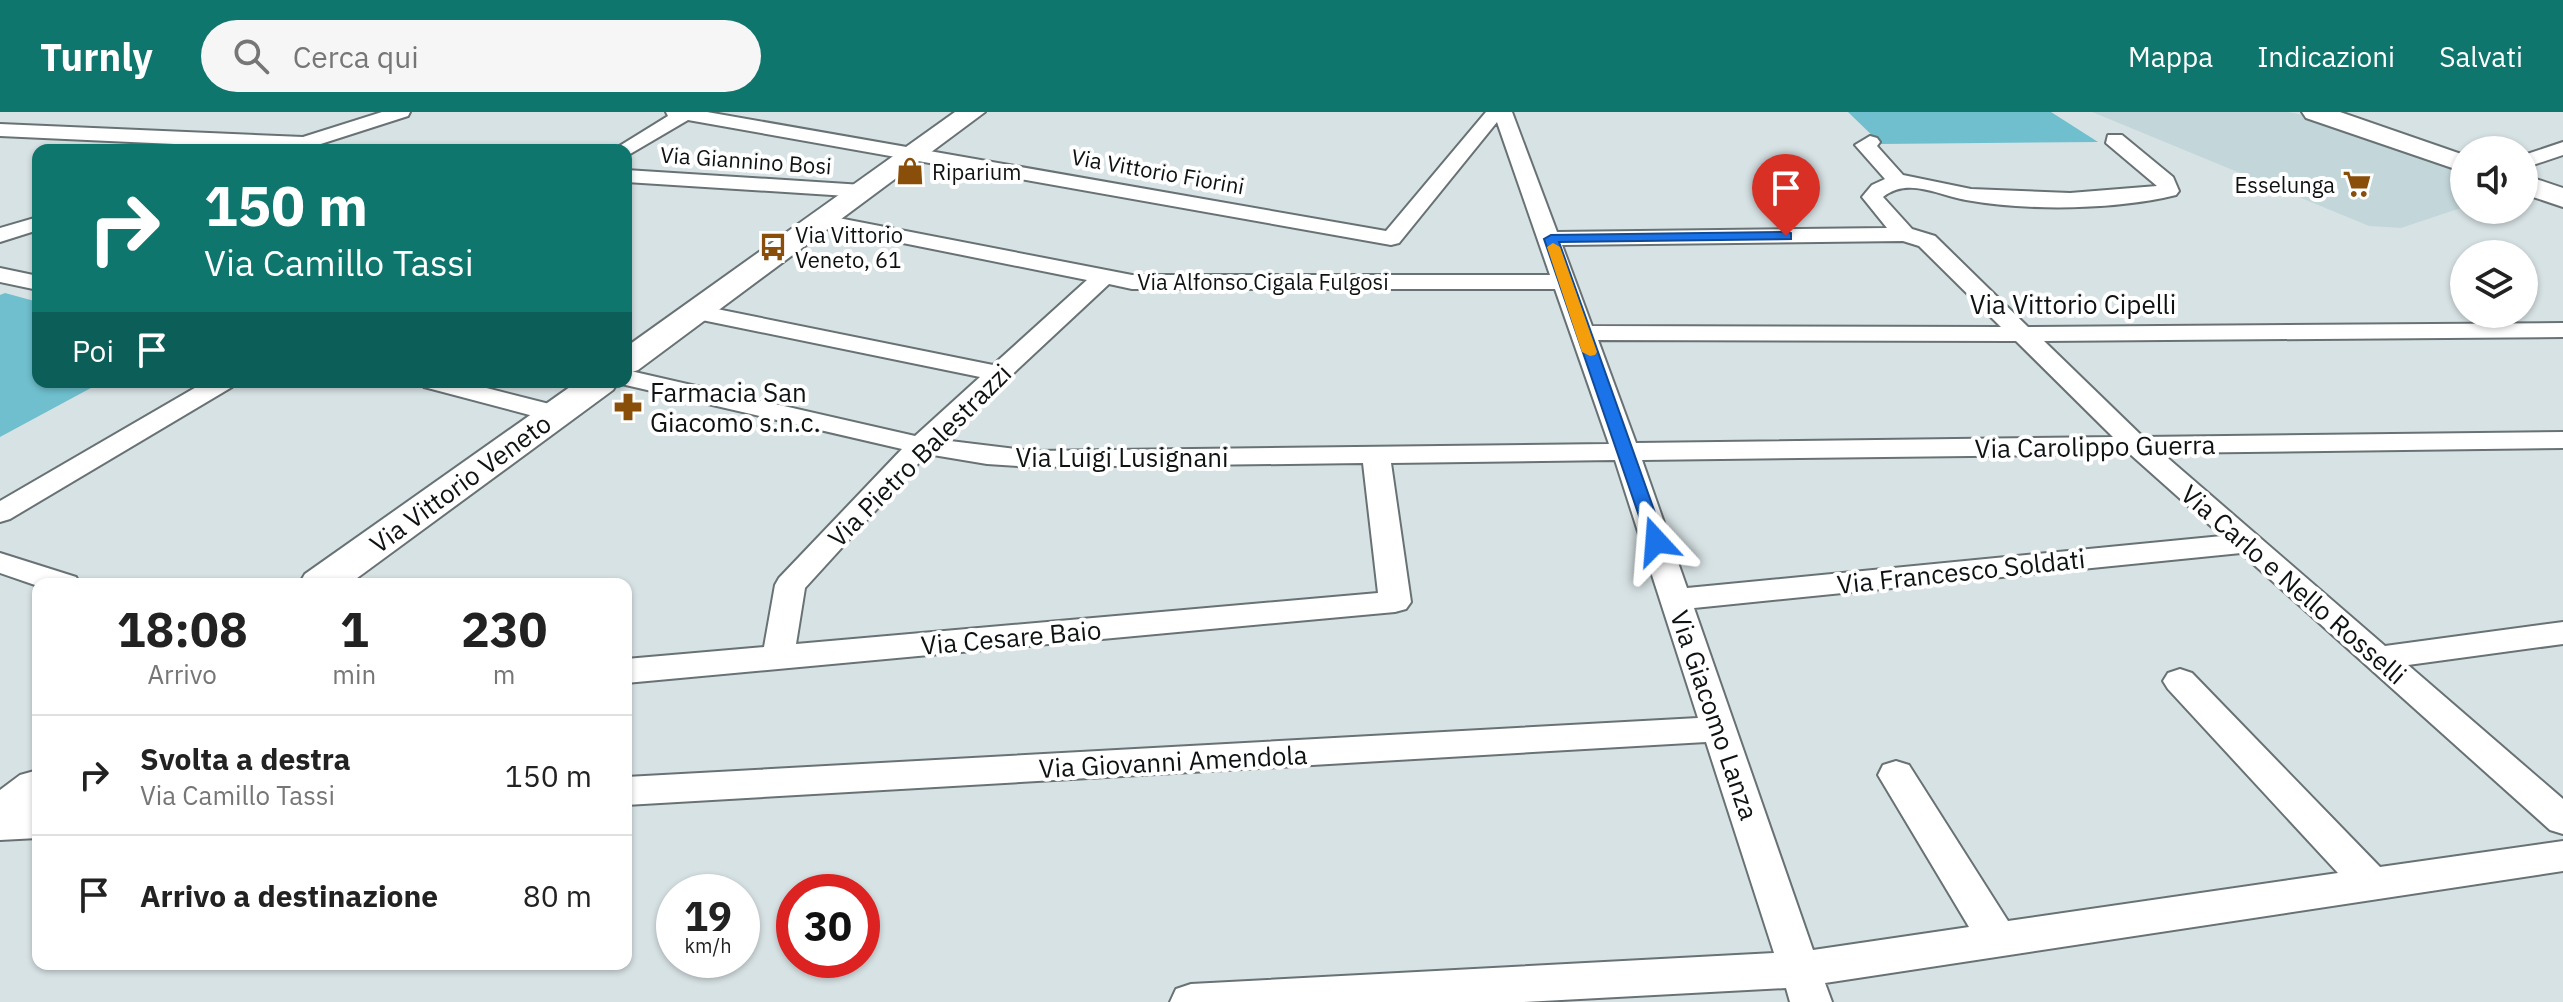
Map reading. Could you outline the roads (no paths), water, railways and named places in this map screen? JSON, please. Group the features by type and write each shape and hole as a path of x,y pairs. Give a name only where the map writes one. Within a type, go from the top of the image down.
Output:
{"main road":[{"path":"632,359 972,112"},
{"path":"2315,112 2450,159"},
{"path":"2349,112 2450,147"},
{"path":"2538,177 2563,186"},
{"path":"2538,189 2563,198"},
{"name":"Via Vittorio Veneto","path":"328,578 592,388"},
{"path":"0,817 32,793"}],"street":[{"path":"0,150 73,112"},
{"path":"302,144 401,112"},
{"path":"779,132 800,112"},
{"name":"Via Vittorio Fiorini","path":"680,113 1391,238 1496,112"},
{"name":"Via Giacomo Lanza","path":"1503,112 1626,453 1806,985"},
{"path":"632,144 680,113"},
{"path":"0,130 305,143"},
{"path":"1870,142 1865,145 1898,182 1910,181 1974,196 2124,197 2169,191 2166,181 2116,143 2115,139"},
{"path":"2538,157 2563,148"},
{"name":"Via Giannino Bosi","path":"632,176 863,191"},
{"name":"Via Carlo e Nello Rosselli","path":"1898,182 1875,191 1872,197 2025,334 2136,445 2563,820"},
{"name":"Via Alfonso Cigala Fulgosi","path":"823,221 1132,282 1564,282"},
{"path":"0,235 32,225"},
{"path":"1551,239 1916,238"},
{"path":"0,275 32,282"},
{"name":"Via Pietro Balestrazzi","path":"778,658 790,585 921,445 1104,277"},
{"path":"697,312 1000,374"},
{"name":"Via Vittorio Cipelli","path":"1583,333 2563,330"},
{"name":"Via Luigi Lusignani","path":"632,379 921,445 987,456 1033,459 1626,453"},
{"path":"0,513 213,388"},
{"path":"456,388 556,414"},
{"name":"Via Carolippo Guerra","path":"1626,453 2563,440"},
{"name":"Via Cesare Baio","path":"632,670 1395,602 1376,456"},
{"name":"Via Francesco Soldati","path":"1676,599 2247,543"},
{"path":"0,563 46,578"},
{"path":"2378,658 2563,633"},
{"path":"2180,681 2372,884"},
{"name":"Via Giovanni Amendola","path":"632,791 1720,729"},
{"path":"1896,775 1998,939"},
{"path":"0,825 32,823"},
{"path":"1191,1002 1806,985 1998,939 2563,856"}],"place":[{"name":"Riparium","path":"910,171"},
{"name":"Esselunga","path":"2357,184"},
{"name":"Via Vittorio Veneto, 61","path":"773,247"},
{"name":"Farmacia San Giacomo s.n.c.","path":"628,407"}]}
